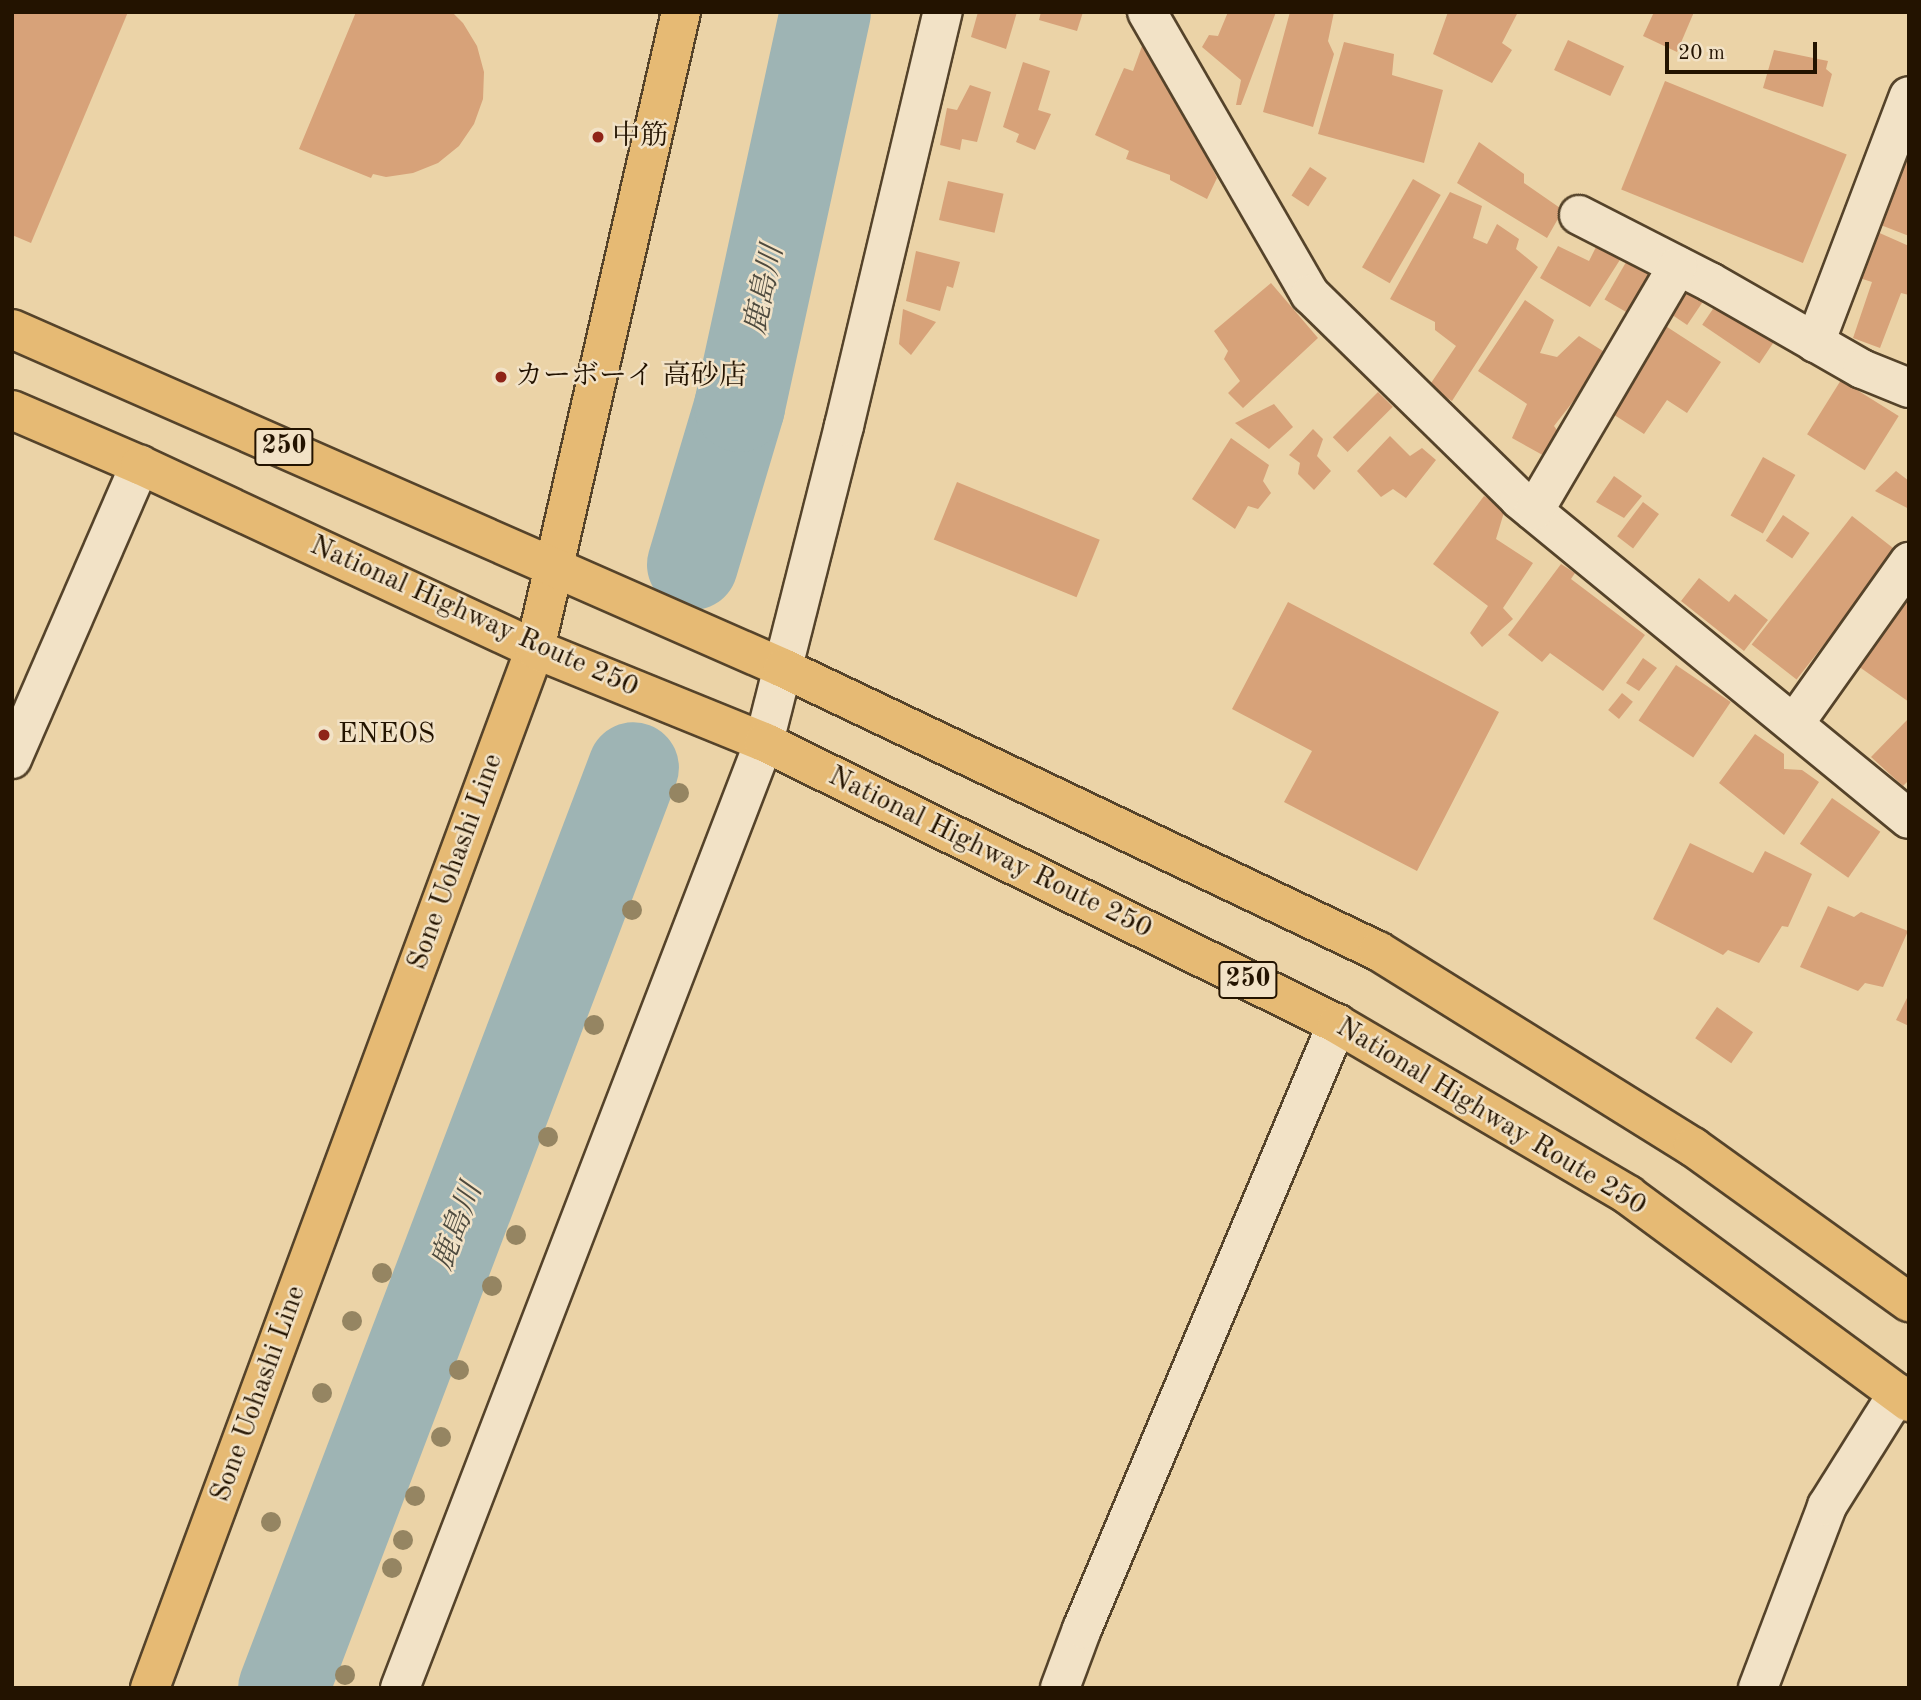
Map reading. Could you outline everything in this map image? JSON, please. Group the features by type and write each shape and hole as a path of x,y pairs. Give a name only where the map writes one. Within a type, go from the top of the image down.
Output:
{"main road":[{"name":"Sone Uohashi Line","path":"150,1688 536,649 681,12"},
{"name":"250","path":"12,329 555,565 783,668 1378,951 1693,1147 1909,1302"},
{"name":"National Highway Route 250","path":"12,410 140,466 536,649 764,742 1337,1024 1628,1195 1903,1398"}],"street":[{"path":"400,1688 764,742 841,440 943,12"},
{"path":"1147,12 1310,294 1534,511 1909,819"},
{"path":"1815,343 1909,96"},
{"path":"1579,215 1678,266 1862,369 1909,388"},
{"path":"1534,511 1678,266"},
{"path":"12,759 140,466"},
{"path":"1794,724 1909,562"},
{"path":"1060,1688 1082,1629 1337,1024"},
{"path":"1758,1688 1827,1506 1903,1398"}],"building":[{"path":"12,12 128,12 31,243 12,235"},
{"path":"356,12 452,12 463,23 477,46 484,72 483,99 474,124 459,146 438,163 413,173 386,177 373,174 371,178 299,149"},
{"path":"978,12 1017,12 1006,49 971,37"},
{"path":"1041,12 1083,12 1077,31 1039,20"},
{"path":"1228,12 1276,12 1241,105 1236,105 1241,80 1202,47 1209,35 1218,36"},
{"path":"1290,12 1334,12 1328,41 1334,54 1313,127 1263,112"},
{"path":"1448,12 1518,12 1502,43 1512,50 1492,83 1433,54"},
{"path":"1654,12 1694,12 1677,52 1643,36"},
{"path":"1146,35 1217,178 1207,199 1170,180 1170,175 1126,159 1129,151 1095,135 1124,68 1133,71"},
{"path":"1568,40 1624,66 1610,96 1554,70"},
{"path":"1344,42 1394,54 1392,75 1443,90 1424,163 1318,134"},
{"path":"1774,50 1828,61 1826,69 1832,74 1823,107 1763,88"},
{"path":"1023,62 1050,71 1038,110 1051,114 1035,150 1016,142 1019,134 1003,127"},
{"path":"1665,81 1847,154 1803,263 1621,189"},
{"path":"970,85 991,92 977,142 962,139 960,150 940,145 947,108 957,110"},
{"path":"1479,142 1524,174 1524,183 1563,210 1547,238 1457,183"},
{"path":"1897,156 1909,160 1909,236 1873,222"},
{"path":"1310,167 1327,178 1308,206 1291,196"},
{"path":"1413,179 1441,195 1390,283 1362,267"},
{"path":"948,181 1004,194 995,233 939,220"},
{"path":"1450,192 1482,206 1473,238 1487,244 1497,224 1519,239 1516,249 1538,267 1452,401 1429,386 1456,346 1435,330 1435,322 1390,299"},
{"path":"1866,227 1909,246 1909,295 1901,293 1880,348 1853,338 1872,282 1850,275"},
{"path":"1600,239 1623,255 1590,307 1540,278 1558,246 1589,261"},
{"path":"916,251 960,262 953,288 947,286 940,311 906,301"},
{"path":"1629,257 1663,276 1638,319 1604,299"},
{"path":"1686,282 1707,296 1687,325 1666,311"},
{"path":"1271,283 1318,338 1243,408 1228,393 1240,381 1224,359 1228,351 1214,331"},
{"path":"1525,300 1554,320 1540,353 1557,357 1579,336 1611,356 1584,404 1575,399 1554,426 1562,437 1548,458 1512,438 1527,404 1478,371"},
{"path":"1719,300 1776,339 1759,363 1702,325"},
{"path":"903,309 936,322 911,355 899,344"},
{"path":"1661,323 1721,362 1687,413 1667,400 1644,434 1605,409"},
{"path":"1841,380 1899,416 1865,470 1807,434"},
{"path":"1378,392 1393,407 1348,452 1333,437"},
{"path":"1274,404 1293,427 1269,449 1235,423"},
{"path":"1313,429 1323,439 1317,456 1331,471 1314,490 1298,474 1300,463 1289,455"},
{"path":"1390,436 1410,456 1422,448 1436,460 1406,498 1393,489 1381,497 1357,471"},
{"path":"1231,438 1269,465 1263,481 1271,493 1258,509 1248,506 1235,529 1192,499"},
{"path":"1763,457 1795,475 1763,534 1731,516"},
{"path":"1896,471 1909,481 1909,509 1875,491"},
{"path":"1614,476 1642,496 1624,518 1596,502"},
{"path":"957,482 1100,540 1077,597 934,539"},
{"path":"1484,496 1505,509 1496,539 1533,563 1503,608 1513,619 1482,647 1470,633 1488,606 1433,564"},
{"path":"1643,502 1659,514 1633,548 1617,536"},
{"path":"1783,515 1810,533 1792,559 1766,541"},
{"path":"1852,516 1897,551 1797,680 1752,644"},
{"path":"1561,564 1575,573 1571,579 1645,635 1603,691 1550,653 1542,662 1508,635"},
{"path":"1699,578 1729,602 1735,594 1768,620 1744,651 1681,601"},
{"path":"1909,595 1909,702 1858,666"},
{"path":"1288,602 1499,712 1417,871 1284,802 1312,751 1232,709"},
{"path":"1643,658 1657,668 1639,691 1626,683"},
{"path":"1676,665 1731,702 1693,757 1639,721"},
{"path":"1622,693 1633,702 1619,719 1608,710"},
{"path":"1909,718 1909,780 1903,786 1871,757"},
{"path":"1755,734 1784,754 1784,769 1802,770 1819,782 1784,835 1719,783"},
{"path":"1832,798 1880,832 1848,878 1800,844"},
{"path":"1690,843 1753,873 1765,851 1812,874 1788,927 1782,926 1759,963 1728,950 1723,955 1653,919"},
{"path":"1828,906 1854,917 1861,912 1908,931 1883,987 1865,983 1858,991 1800,967"},
{"path":"1909,994 1909,1026 1896,1020"},
{"path":"1717,1007 1753,1032 1731,1063 1695,1038"}],"waterway":[{"name":"鹿島川","path":"692,564 739,406 825,12"},
{"name":"鹿島川","path":"283,1688 633,767"}],"place":[{"name":"中筋","path":"598,137"},
{"name":"カーボーイ 高砂店","path":"501,377"},
{"name":"ENEOS","path":"324,735"}]}
